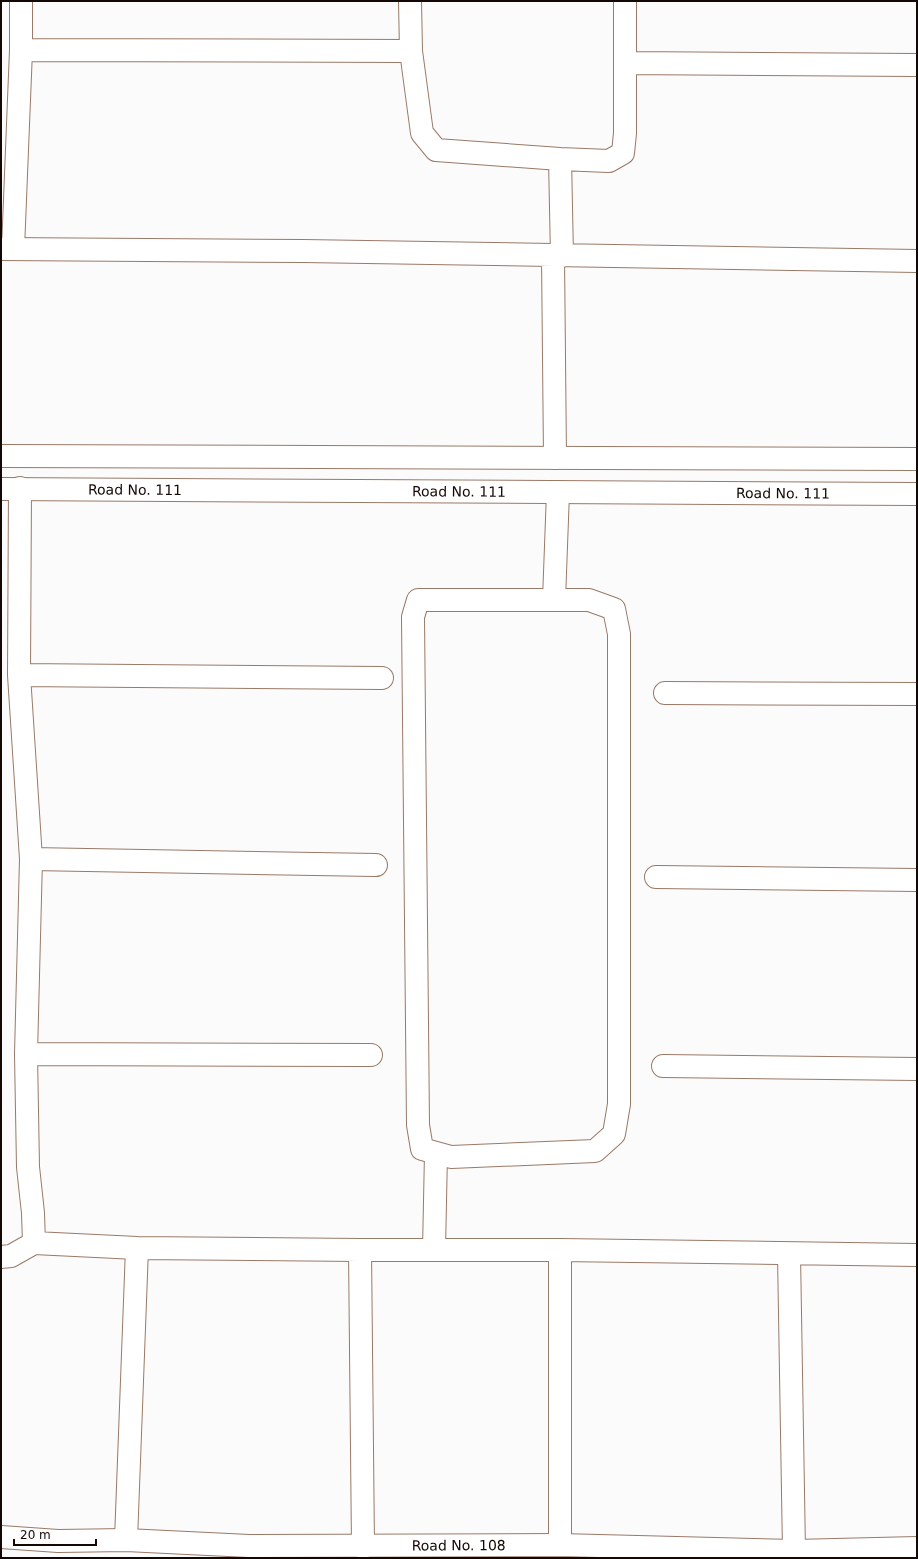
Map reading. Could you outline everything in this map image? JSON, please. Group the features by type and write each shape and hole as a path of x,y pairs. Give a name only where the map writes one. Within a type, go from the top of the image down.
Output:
{"street":[{"path":"21,1 21,50 7,249 303,251 917,261"},
{"path":"410,1 411,51 422,133 436,150 609,161 623,153 625,133 625,1"},
{"path":"21,50 411,51"},
{"path":"625,63 917,65"},
{"path":"555,458 557,256 560,159"},
{"path":"1,456 917,459"},
{"path":"10,488 19,675 31,859 26,1054 28,1168 33,1213 34,1243"},
{"name":"Road No. 111","path":"10,488 917,494"},
{"path":"554,600 558,492"},
{"path":"418,600 590,600 614,610 619,634 619,1104 614,1134 595,1151 451,1157 436,1153 422,1149 418,1125 413,617 418,600"},
{"path":"19,675 382,678"},
{"path":"665,694 917,694"},
{"path":"31,859 376,865"},
{"path":"656,877 917,880"},
{"path":"26,1054 371,1055"},
{"path":"663,1066 917,1069"},
{"path":"434,1250 436,1153"},
{"path":"1,1257 11,1256 34,1243 137,1248 560,1250 917,1255"},
{"path":"126,1540 137,1248"},
{"path":"360,1250 363,1547"},
{"path":"560,1250 560,1545"},
{"path":"789,1254 794,1551"},
{"name":"Road No. 108","path":"1,1537 58,1541 126,1540 249,1546 363,1547 560,1545 794,1551 917,1548"}]}
